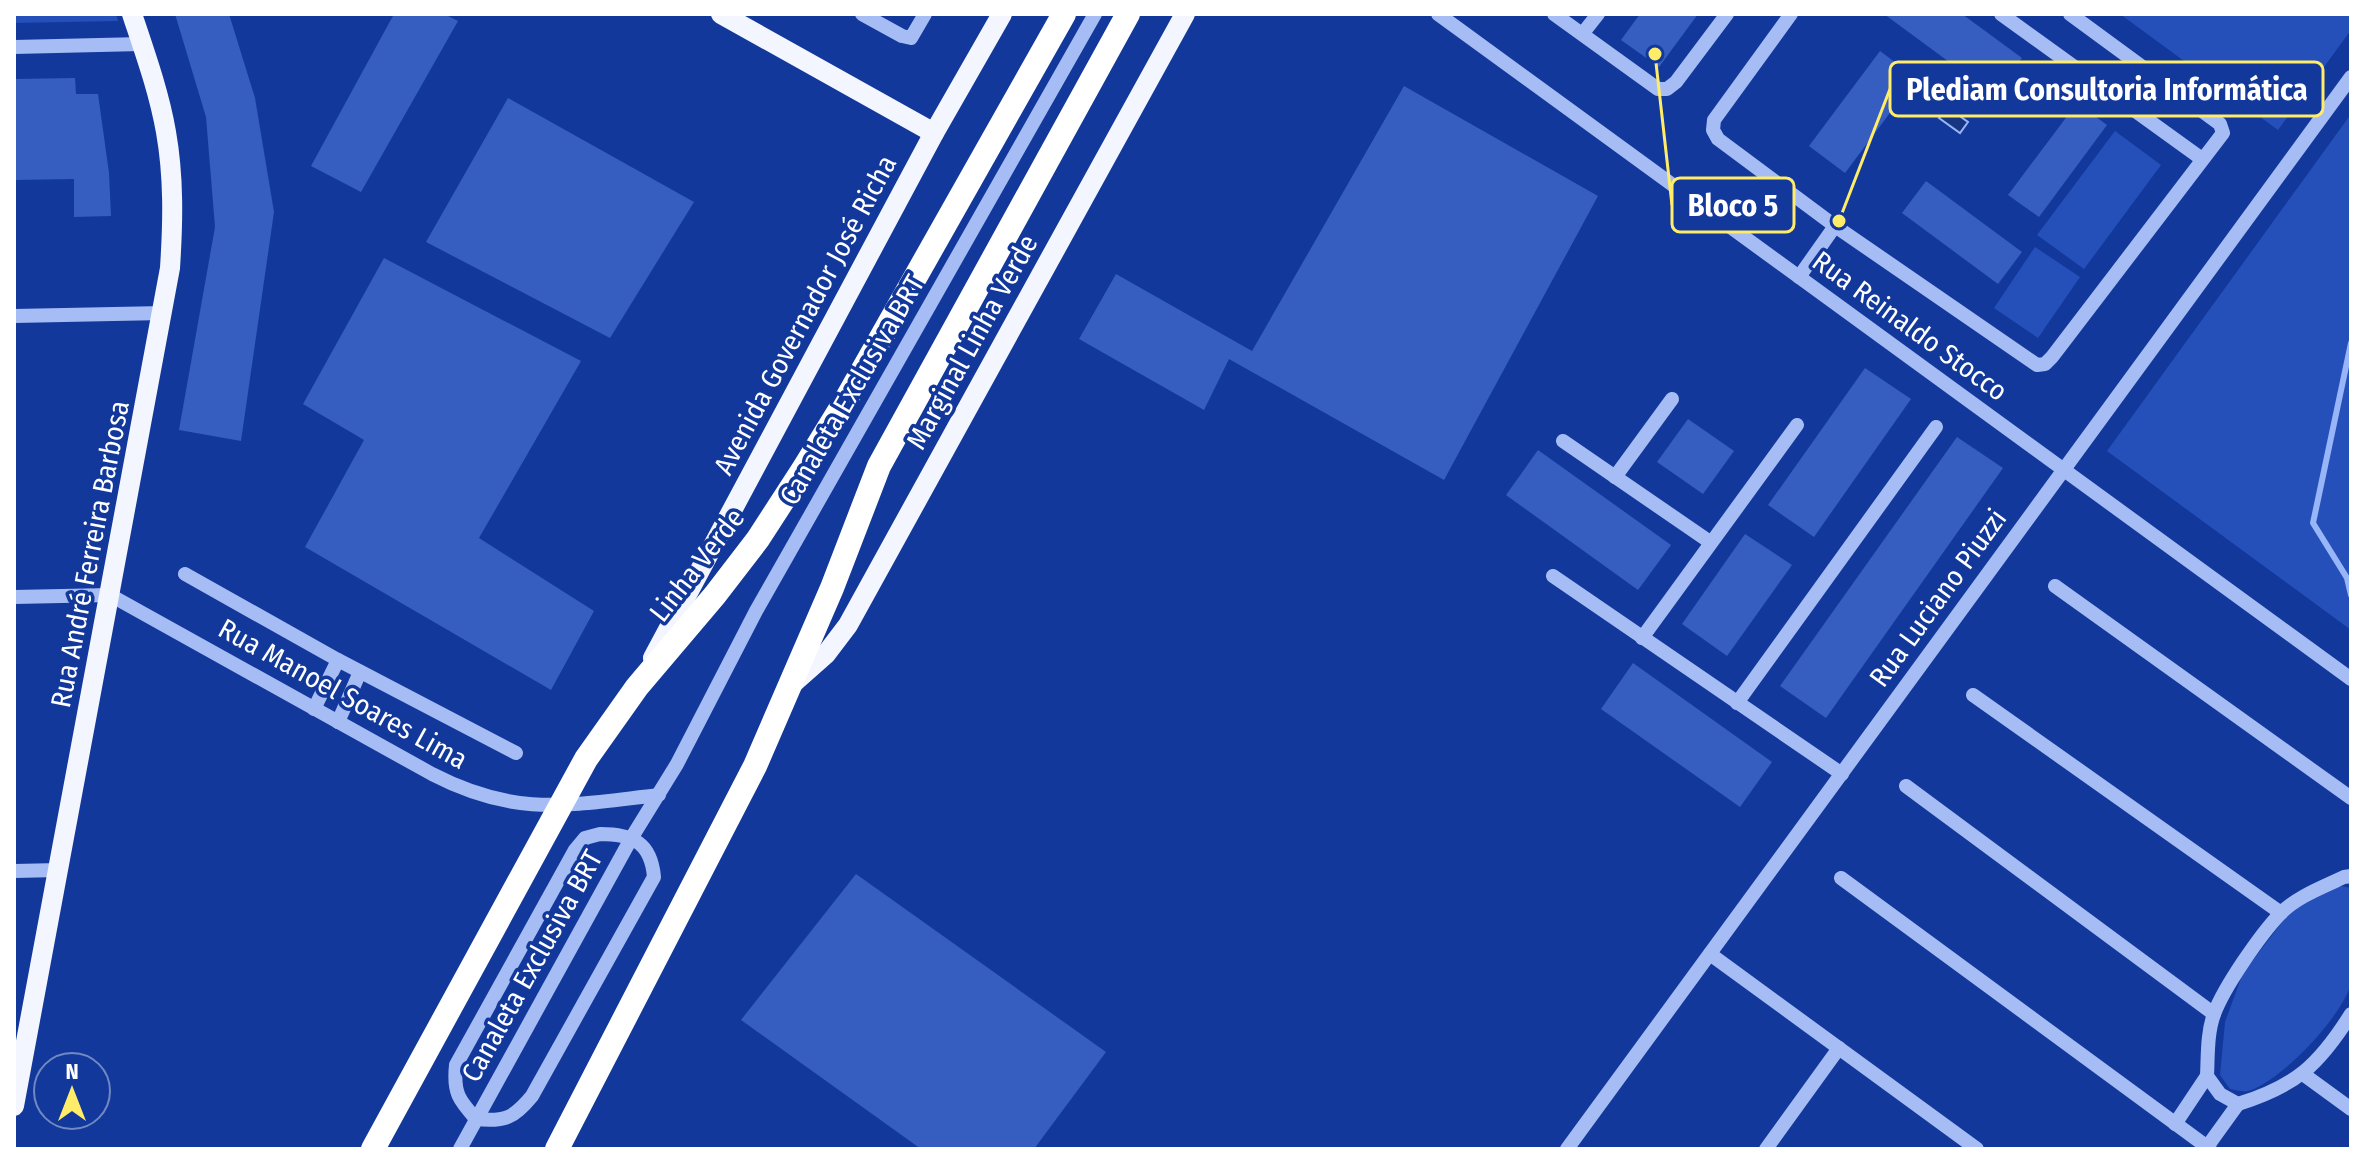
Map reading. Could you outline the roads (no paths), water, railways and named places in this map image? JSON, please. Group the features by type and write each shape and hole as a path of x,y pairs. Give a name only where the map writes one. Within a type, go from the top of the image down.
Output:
{"highway":[{"name":"Linha Verde","path":"373,1149 586,759 637,687 758,539 797,480 847,398 1064,14"},
{"path":"557,1149 755,766 879,466 1128,14"}],"main road":[{"name":"Rua André Ferreira Barbosa","path":"14,1106 164,313 173,225 172,184 158,95 132,14"},
{"path":"721,14 934,133"},
{"name":"Avenida Governador José Richa","path":"637,687 934,133 1002,14"},
{"name":"Marginal Linha Verde","path":"791,685 826,654 848,625 1185,14"}],"street":[{"path":"862,14 911,38 925,14"},
{"name":"Canaleta Exclusiva BRT","path":"460,1149 632,837 677,764 756,611 1095,14"},
{"name":"Rua Reinaldo Stocco","path":"1438,14 2351,679"},
{"path":"1554,14 1658,89 1667,89 1695,59 1727,14"},
{"path":"1583,33 1598,14"},
{"path":"1791,14 1714,120 1713,130 1718,139 1835,226 2037,365 2045,364 2223,133 2220,124 2070,14"},
{"path":"2001,14 2202,159"},
{"path":"14,47 142,44"},
{"name":"Rua Luciano Piuzzi","path":"1567,1149 2351,77"},
{"path":"1799,277 1835,226"},
{"path":"14,316 164,313"},
{"path":"1615,477 1672,399"},
{"path":"1642,638 1797,425"},
{"path":"1737,703 1936,427"},
{"path":"1563,441 1710,542"},
{"path":"185,574 360,672 516,753"},
{"path":"1553,576 1842,774"},
{"path":"2055,586 2351,798"},
{"path":"14,597 110,595"},
{"name":"Rua Manoel Soares Lima","path":"110,595 455,786 509,803 561,806"},
{"path":"314,709 338,660"},
{"path":"338,722 360,672"},
{"path":"1973,695 2281,913"},
{"path":"1906,786 2214,1014"},
{"name":"Canaleta Exclusiva BRT","path":"561,806 659,795"},
{"name":"Canaleta Exclusiva BRT","path":"600,834 632,837 653,861 654,877 532,1096 518,1113 498,1121 476,1119 459,1100 454,1083 456,1065 575,850 585,838 600,834"},
{"path":"14,871 59,870"},
{"path":"2175,1124 2207,1076 2214,1014 2232,979 2281,913 2306,896 2351,876"},
{"path":"1841,878 2208,1148 2238,1104 2268,1095 2303,1074 2331,1046 2351,1014"},
{"path":"1710,954 1966,1146"},
{"path":"1766,1149 1839,1048"},
{"path":"2303,1074 2351,1109"},
{"path":"2207,1076 2220,1094 2238,1104"}],"waterway":[{"path":"2351,343 2313,523 2347,578 2351,595"}],"place":[{"name":"Bloco 5","path":"1655,54"},
{"name":"Plediam Consultoria Informática","path":"1839,221"}]}
